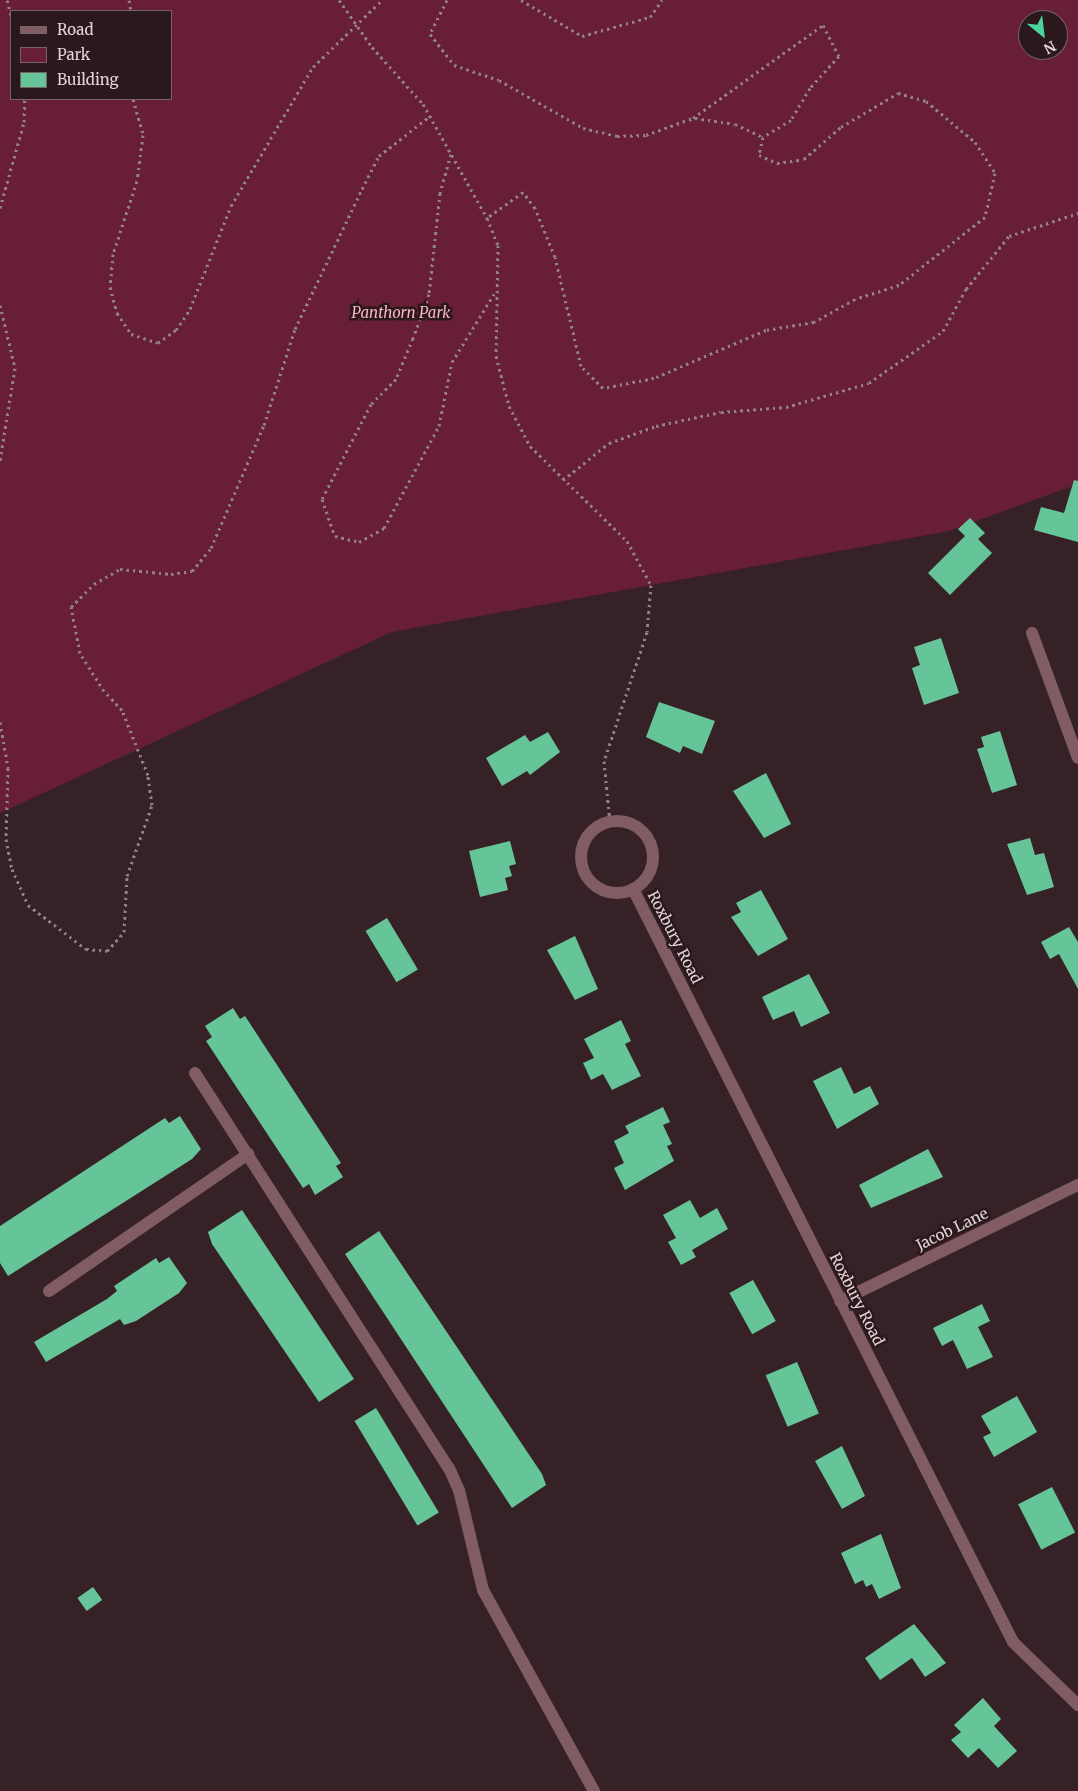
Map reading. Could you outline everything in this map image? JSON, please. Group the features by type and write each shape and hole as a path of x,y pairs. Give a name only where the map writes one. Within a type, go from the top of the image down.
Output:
{"street":[{"path":"1032,633 1078,758"},
{"name":"Roxbury Road","path":"610,822 634,825 652,846 651,871 633,889 604,891 583,869 581,854 586,838 610,822"},
{"name":"Roxbury Road","path":"633,889 1013,1642 1078,1705"},
{"path":"195,1073 449,1468 459,1490 483,1590 594,1791"},
{"path":"49,1291 248,1154"},
{"name":"Jacob Lane","path":"840,1301 1078,1185"}],"path":[{"path":"339,0 430,116 487,218 498,245 494,294 496,356 509,406 530,446 627,541 651,585 647,632 604,761 610,822"},
{"path":"133,100 143,135 137,182 113,254 110,287 117,313 131,334 158,342 176,330 190,309 231,206 272,133 314,67 382,0"},
{"path":"447,0 430,34 454,65 499,80 583,128 617,136 646,135 694,118 823,25 839,56 810,88 791,120 763,137 759,155 777,163 804,159 841,127 898,92 926,101 975,142 995,173 986,217 899,285 855,299 814,322 766,330 654,378 603,388 581,366 555,257 535,208 523,192 487,218"},
{"path":"521,0 582,36 650,16 662,0"},
{"path":"0,208 24,122 25,100"},
{"path":"0,722 8,768 6,839 12,869 28,905 86,949 107,951 124,932 127,876 152,805 148,774 122,710 104,691 80,653 71,607 94,584 120,569 171,574 192,570 212,548 264,425 295,329 362,189 379,156 430,116"},
{"path":"694,118 735,124 763,137"},
{"path":"452,154 440,193 429,294 413,338 396,379 371,404 322,499 335,536 359,542 384,528 439,426 452,362 494,294"},
{"path":"563,480 609,443 656,426 721,412 786,407 869,383 943,331 966,289 1009,236 1078,213"},
{"path":"0,305 15,368 0,461"}],"green space":[{"name":"Panthorn Park","path":"0,0 1078,0 1078,484 949,531 392,632 0,813"}],"building":[{"path":"1074,480 1078,481 1078,542 1034,530 1041,507 1064,513"},
{"path":"970,518 985,533 978,539 992,553 950,595 928,573 965,536 958,529"},
{"path":"941,638 959,693 924,705 912,668 920,665 914,647"},
{"path":"659,702 715,721 702,754 683,746 680,753 646,737"},
{"path":"1000,731 1017,785 992,793 977,749 984,747 981,737"},
{"path":"548,732 560,752 530,775 527,771 502,786 486,758 525,735 530,742"},
{"path":"766,773 791,824 764,838 733,791"},
{"path":"1030,838 1035,855 1044,853 1054,887 1027,895 1007,844"},
{"path":"510,841 516,864 509,866 512,876 505,878 508,890 480,897 469,851"},
{"path":"761,890 788,939 758,956 731,917 741,912 736,903"},
{"path":"387,918 418,969 396,982 366,931"},
{"path":"1069,927 1078,942 1078,989 1059,954 1050,959 1041,942"},
{"path":"575,936 598,989 575,1000 547,950"},
{"path":"809,974 830,1013 801,1027 794,1011 773,1020 762,997"},
{"path":"233,1008 240,1019 245,1016 341,1163 336,1166 343,1177 315,1195 309,1184 303,1188 206,1041 212,1037 205,1026"},
{"path":"621,1020 631,1041 625,1044 641,1076 612,1090 603,1074 591,1080 583,1063 594,1058 584,1039"},
{"path":"841,1067 854,1094 870,1086 879,1104 837,1129 813,1081"},
{"path":"663,1107 670,1122 663,1125 672,1144 667,1146 674,1161 625,1190 614,1168 624,1163 614,1141 629,1133 625,1126"},
{"path":"180,1116 201,1149 192,1159 8,1276 0,1263 0,1226 165,1118 169,1123"},
{"path":"928,1149 943,1177 871,1208 859,1185"},
{"path":"690,1200 700,1218 717,1208 728,1229 692,1250 696,1257 681,1265 668,1242 676,1238 663,1215"},
{"path":"242,1210 354,1379 319,1402 212,1244 208,1232"},
{"path":"379,1231 542,1474 546,1485 512,1508 345,1254"},
{"path":"169,1257 187,1283 179,1293 136,1321 124,1325 120,1319 46,1362 34,1342 107,1299 117,1291 114,1286 156,1258 159,1263"},
{"path":"753,1280 776,1321 752,1334 729,1293"},
{"path":"982,1304 990,1321 978,1327 993,1357 967,1369 953,1340 942,1346 933,1328"},
{"path":"797,1362 819,1414 788,1427 766,1375"},
{"path":"1017,1396 1037,1432 994,1457 983,1437 991,1433 981,1416"},
{"path":"376,1408 439,1513 417,1525 355,1421"},
{"path":"842,1446 865,1496 842,1509 815,1461"},
{"path":"1052,1487 1075,1532 1041,1550 1018,1504"},
{"path":"881,1534 901,1588 879,1599 872,1584 866,1587 863,1580 855,1584 841,1553"},
{"path":"93,1587 102,1600 87,1611 77,1598"},
{"path":"914,1624 946,1663 925,1677 912,1658 880,1680 865,1658"},
{"path":"983,1698 1001,1719 994,1726 1017,1751 998,1768 979,1748 968,1758 951,1740 961,1732 954,1725"}]}
